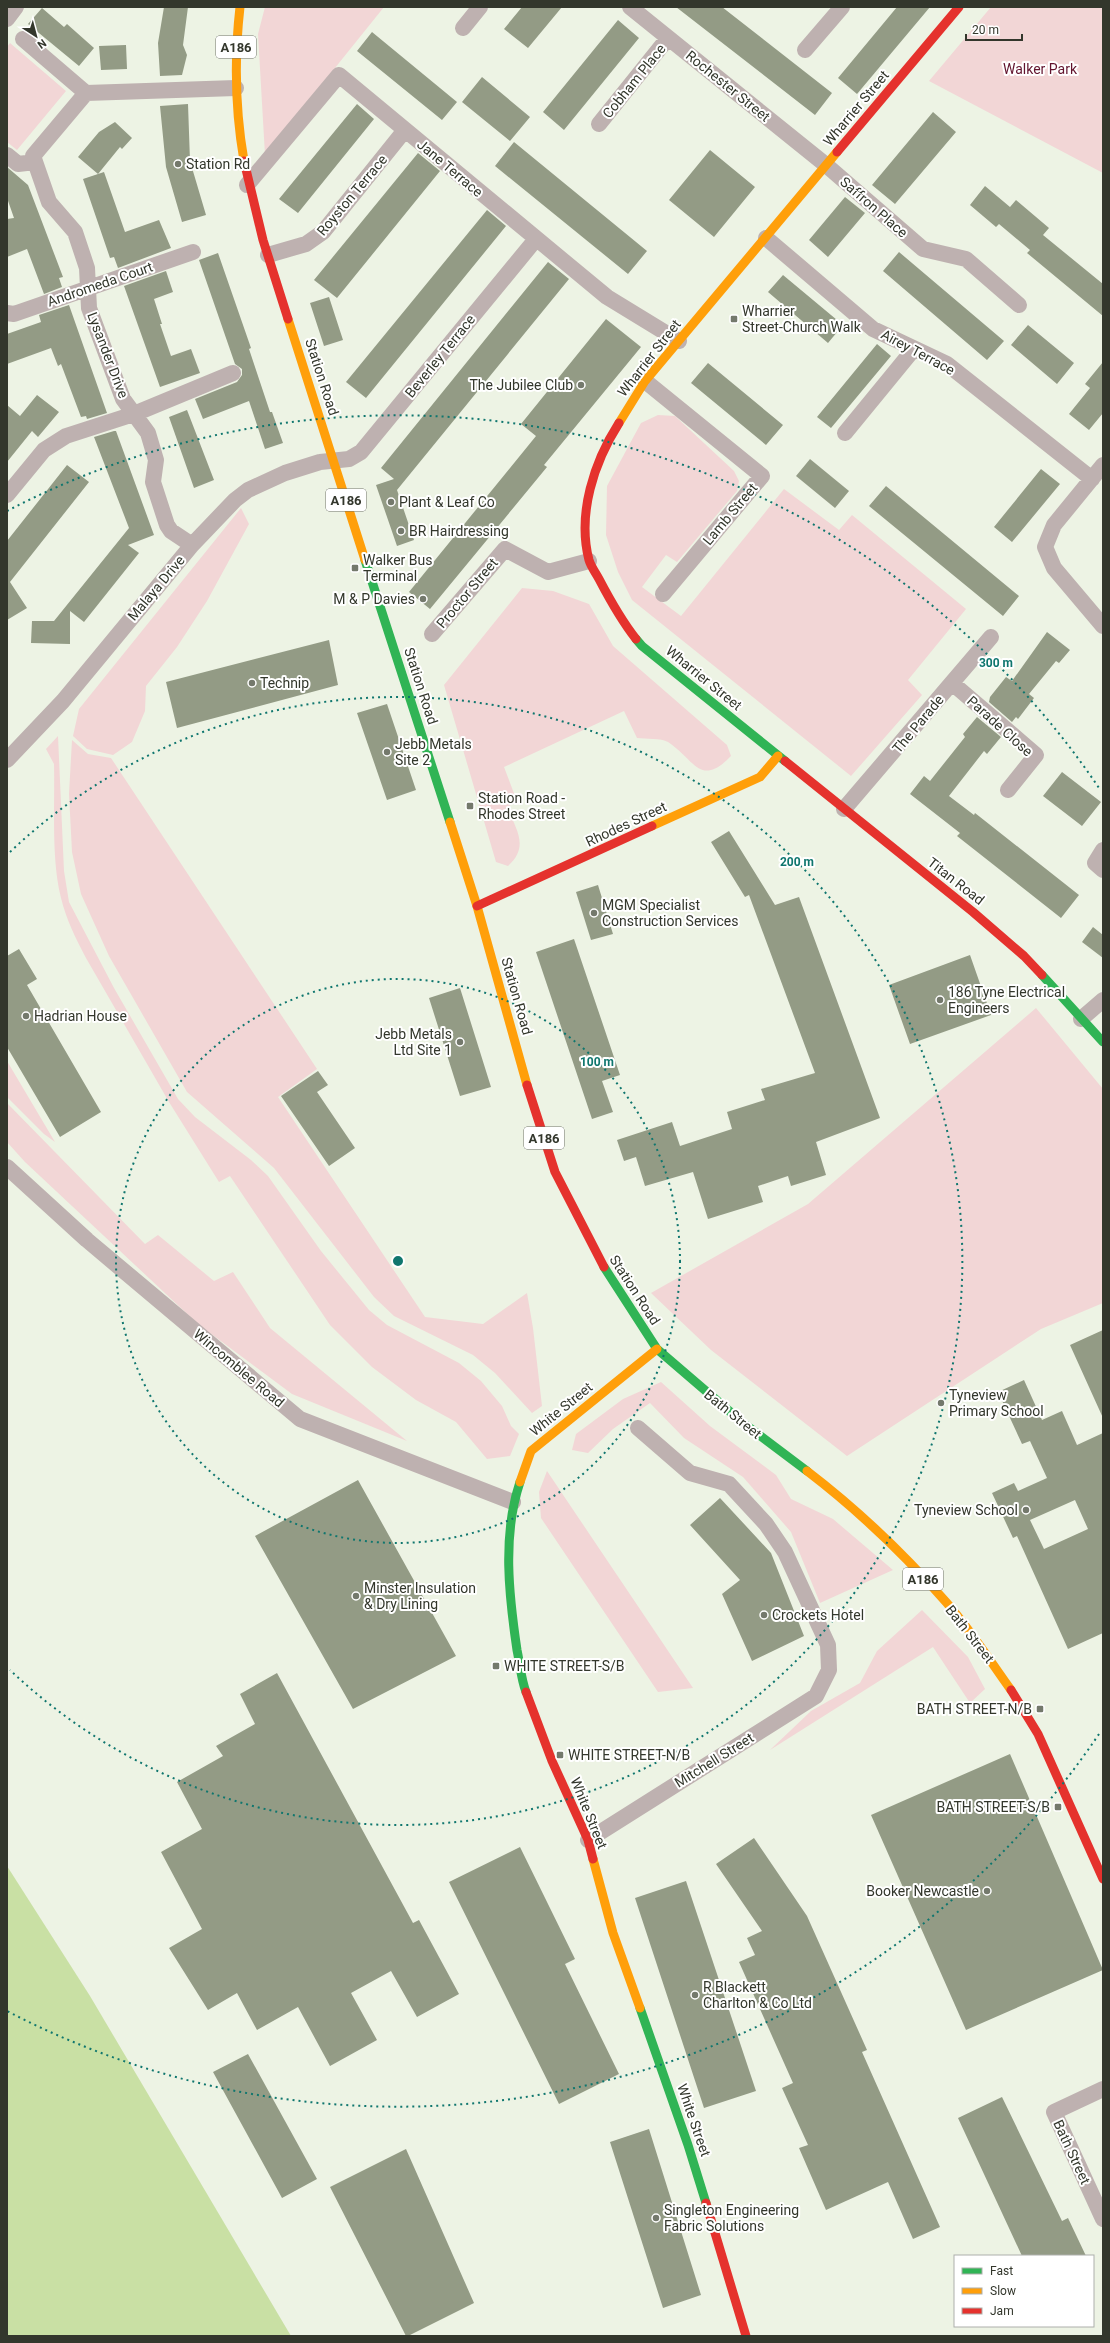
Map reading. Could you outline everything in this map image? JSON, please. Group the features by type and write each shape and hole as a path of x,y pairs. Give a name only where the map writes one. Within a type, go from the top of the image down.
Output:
{"street":[{"path":"7,19 16,7"},
{"name":"Station Road","path":"240,7 236,41 236,88 241,150 247,186 268,255 335,460 351,518 477,906 526,1082 555,1172 596,1255 657,1349"},
{"path":"463,28 480,7"},
{"name":"Rochester Street","path":"630,7 826,165"},
{"path":"806,50 842,7"},
{"name":"Wharrier Street","path":"778,756 642,646 622,621 590,561 586,527 588,492 603,448 645,381 958,7"},
{"path":"23,38 86,93 236,88"},
{"name":"Cobham Place","path":"599,124 668,38"},
{"name":"Jane Terrace","path":"247,186 339,75 607,297 679,341"},
{"path":"7,155 18,164 34,159 86,93"},
{"name":"Royston Terrace","path":"268,255 306,244 323,232 406,130"},
{"name":"Lysander Drive","path":"34,159 49,202 75,232 88,268 87,288 89,308 123,399 148,432 157,466 153,482 167,525 171,531 192,545"},
{"name":"Saffron Place","path":"826,165 923,249 966,259 1018,305"},
{"name":"Airey Terrace","path":"766,238 873,329 913,350 947,364 1092,479"},
{"name":"Beverley Terrace","path":"335,460 356,456 368,445 536,239"},
{"name":"Andromeda Court","path":"7,313 14,314 193,252"},
{"path":"845,433 913,350"},
{"path":"7,495 44,450 66,436 134,414 233,373"},
{"name":"Lamb Street","path":"645,381 762,476 663,594"},
{"name":"Malaya Drive","path":"7,760 63,701 192,545 224,511 248,490 285,473 320,462 335,460"},
{"path":"1103,465 1054,525 1045,547 1054,568 1103,626"},
{"name":"Proctor Street","path":"432,634 505,549 548,572 590,561"},
{"name":"The Parade","path":"844,810 990,637"},
{"name":"Parade Close","path":"952,683 1036,755 1008,790"},
{"name":"Rhodes Street","path":"477,906 760,777 778,756"},
{"name":"Titan Road","path":"778,756 973,912 1024,956 1103,1042"},
{"path":"1103,850 1095,863 1103,870"},
{"path":"1082,1019 1103,1000"},
{"name":"Wincomblee Road","path":"7,1167 87,1240 300,1419 512,1502"},
{"name":"White Street","path":"657,1349 531,1451 512,1502 509,1559 510,1604 523,1685 552,1761 588,1840 613,1933 688,2145 746,2336"},
{"name":"Bath Street","path":"657,1349 742,1422 838,1495 895,1548 947,1603 1021,1703 1038,1734 1103,1879"},
{"name":"Mitchell Street","path":"588,1840 816,1696 829,1670 828,1645 785,1552 766,1524 729,1484 690,1473 638,1428"},
{"name":"Bath Street","path":"1103,2089 1054,2112 1103,2219"}],"green space":[{"path":"265,7 384,7 265,155 258,34"},
{"name":"Walker Park","path":"991,7 1103,7 1103,173 929,81"},
{"path":"10,43 66,91 17,150 7,142 7,47"},
{"path":"658,415 675,416 734,471 739,481 737,491 677,562 666,555 642,587 681,616 784,489 839,530 852,515 966,609 908,680 922,695 851,776 632,600 618,572 606,535 607,486 641,423"},
{"path":"241,508 249,524 207,601 177,647 146,686 145,711 132,742 113,755 87,749 73,736 79,709"},
{"path":"522,588 553,591 589,604 613,646 727,745 731,756 712,770 698,768 668,742 657,739 637,738 624,711 504,767 515,796 508,809 517,832 520,845 514,859 508,866 496,862 444,685"},
{"path":"58,736 64,871 69,902 114,988 178,1099 195,1117 251,1160 268,1176 321,1251 369,1310 387,1325 459,1363 481,1381 502,1406 511,1426 519,1434 510,1456 487,1459 456,1422 416,1400 372,1367 330,1325 230,1176 219,1182 169,1102 86,958 66,914 61,898 56,866 54,832 54,764 46,749"},
{"path":"72,740 88,754 111,758 317,1069 278,1097 425,1317 483,1324 527,1293 533,1328 542,1406 532,1413 495,1373 473,1355 394,1316 374,1297 274,1168 187,1092 109,956 81,894 72,852 69,794"},
{"name":"Tyneview Primary School","path":"1036,1008 1103,1089 1103,1303 1041,1329 847,1456 711,1350 651,1293 808,1204"},
{"path":"7,1061 55,1142 44,1134 7,1097"},
{"path":"7,1103 145,1244 158,1235 214,1281 233,1272 270,1328 407,1441 292,1394 198,1324 25,1162 7,1142"},
{"path":"661,1382 710,1426 776,1475 791,1499 833,1519 893,1570 820,1603 791,1532 743,1477 684,1438 650,1403 613,1429 588,1453 572,1450 576,1434 623,1399"},
{"path":"547,1471 693,1688 658,1692 541,1518 539,1492"},
{"path":"922,1610 968,1657 985,1689 970,1703 933,1647 770,1750 811,1711 860,1683 877,1651"}],"shaded area":[{"path":"7,1866 90,1996 291,2336 7,2336"}],"building":[{"path":"164,7 188,7 183,45 187,55 182,75 160,76 158,43"},
{"path":"522,7 562,7 528,48 504,29"},
{"path":"676,7 722,7 832,93 815,115"},
{"path":"897,7 930,7 857,94 838,78"},
{"path":"42,8 64,27 67,24 94,48 79,66 28,24"},
{"path":"618,20 639,38 564,130 543,112"},
{"path":"372,32 457,102 442,120 357,51"},
{"path":"126,45 127,69 101,70 99,46"},
{"path":"482,77 530,117 510,141 462,102"},
{"name":"Station Rd","path":"188,104 190,161 206,215 182,222 166,167 160,106"},
{"path":"357,104 374,119 298,213 279,199"},
{"path":"933,112 956,132 895,204 872,185"},
{"path":"115,122 132,138 122,149 120,147 98,174 78,157 99,132"},
{"path":"514,142 647,251 628,274 495,166"},
{"path":"710,150 755,187 714,237 669,200"},
{"path":"418,153 440,171 337,298 314,280"},
{"path":"7,167 28,185 63,277 59,278 62,287 44,294 27,249 7,257 7,219 14,218 7,198"},
{"path":"104,172 125,232 159,220 171,248 118,268 114,257 110,258 83,179"},
{"path":"985,186 1010,207 1016,200 1049,228 1043,235 1103,284 1103,316 1027,253 1030,250 999,224 996,227 970,205"},
{"path":"845,197 865,213 828,257 809,240"},
{"path":"487,210 506,226 366,398 346,382"},
{"path":"899,252 1004,341 987,360 883,271"},
{"path":"218,253 251,348 249,349 270,412 272,412 283,443 265,449 249,401 203,419 195,399 237,382 242,375 242,369 235,364 199,260"},
{"path":"548,262 569,279 397,490 414,540 397,546 376,485 394,479 381,468"},
{"path":"166,271 173,292 154,299 162,324 160,324 171,356 191,349 200,373 160,387 124,286"},
{"path":"783,275 843,325 828,343 768,292"},
{"path":"329,297 343,340 324,346 310,303"},
{"path":"69,305 107,413 87,419 86,416 81,417 61,364 58,366 51,348 7,364 7,334 41,322 39,315"},
{"path":"606,319 641,347 544,465 547,467 430,609 409,592 536,436 521,424"},
{"path":"1028,325 1074,363 1057,384 1011,345"},
{"path":"877,344 891,356 831,428 817,417"},
{"path":"1103,362 1103,413 1089,430 1069,414 1090,388 1085,384"},
{"path":"708,363 783,425 766,445 691,383"},
{"path":"37,395 59,412 38,437 32,431 7,462 7,405 20,416"},
{"path":"187,410 214,480 194,488 169,417"},
{"path":"116,431 154,535 128,545 139,553 84,622 70,611 70,644 31,643 32,621 54,621 129,528 94,437"},
{"path":"810,459 849,491 835,508 796,476"},
{"path":"67,465 89,482 10,582 27,608 7,620 7,541"},
{"path":"1041,469 1060,484 1012,542 994,527"},
{"path":"886,486 1019,596 1003,616 869,506"},
{"path":"1047,632 1070,650 1059,663 1056,661 1029,694 1034,698 1018,719 1016,717 1012,722 989,702 990,697 1006,677 1012,681"},
{"name":"Technip","path":"329,640 338,685 177,728 166,682"},
{"name":"Jebb Metals Site 2","path":"387,704 416,790 387,800 357,713"},
{"path":"977,717 1001,737 987,754 984,751 949,796 974,815 975,813 1079,895 1061,918 957,836 960,833 910,794 924,776 930,781 965,737 963,734"},
{"path":"1062,772 1101,802 1082,826 1043,796"},
{"path":"729,831 775,905 799,897 880,1118 816,1142 826,1175 791,1186 788,1176 758,1186 763,1202 708,1219 693,1172 645,1186 636,1157 624,1161 617,1140 672,1122 680,1146 732,1129 727,1112 765,1100 761,1089 815,1073 749,895 745,897 711,842"},
{"name":"MGM Specialist Construction Services","path":"598,885 613,934 591,940 576,892"},
{"path":"1093,927 1103,935 1103,958 1082,942"},
{"path":"574,939 620,1075 602,1081 613,1112 592,1119 536,952"},
{"name":"Hadrian House","path":"19,949 37,979 27,985 101,1112 60,1137 7,1047 7,956"},
{"name":"186 Tyne Electrical Engineers","path":"970,955 991,1015 910,1044 889,985"},
{"name":"Jebb Metals Ltd Site 1","path":"460,988 491,1087 460,1096 429,998"},
{"path":"318,1071 328,1085 317,1092 355,1148 329,1166 281,1096"},
{"path":"1103,1330 1103,1418 1070,1345"},
{"name":"Tyneview School","path":"1024,1380 1042,1420 1062,1411 1077,1445 1103,1433 1103,1633 1068,1649 1017,1536 1013,1538 992,1493 1014,1483 1018,1491 1047,1478 1030,1441 1022,1444 998,1392","holes":["1075,1500 1088,1529 1044,1549 1030,1520"]},
{"name":"Minster Insulation & Dry Lining","path":"358,1480 456,1656 353,1709 255,1536"},
{"path":"720,1498 771,1553 804,1636 752,1661 722,1594 740,1580 690,1525"},
{"path":"277,1673 413,1923 419,1920 459,1994 417,2017 391,1971 351,1993 377,2040 330,2066 298,2007 257,2030 237,1993 208,2010 169,1948 202,1929 161,1852 202,1829 177,1782 223,1756 216,1746 255,1724 240,1694"},
{"name":"Booker Newcastle","path":"1010,1754 1103,1970 966,2030 871,1815"},
{"path":"754,1838 807,1916 867,2050 862,2052 940,2227 913,2239 888,2182 826,2210 799,2148 808,2145 782,2088 793,2083 739,1962 755,1955 747,1938 762,1931 716,1864"},
{"path":"520,1847 575,1959 565,1964 619,2074 559,2104 449,1882"},
{"name":"R Blackett Charlton & Co Ltd","path":"686,1881 756,2091 704,2108 635,1898"},
{"path":"248,2054 317,2179 282,2198 213,2072"},
{"path":"1002,2097 1062,2221 1068,2218 1086,2255 1022,2255 958,2118"},
{"name":"Singleton Engineering Fabric Solutions","path":"649,2129 701,2295 663,2308 610,2142"},
{"path":"406,2149 474,2303 408,2336 406,2336 330,2187"}],"traffic: fast":[{"path":"365,560 450,822"},
{"path":"636,639 642,646 785,761"},
{"path":"1042,975 1103,1042"},
{"path":"604,1267 657,1349 742,1422 807,1471"},
{"path":"520,1482 514,1502 511,1523 509,1566 514,1629 526,1692"},
{"path":"640,2008 688,2145 706,2203"}],"traffic: slow":[{"path":"240,7 236,84 244,161"},
{"path":"619,423 645,381 837,152"},
{"path":"288,319 365,560"},
{"path":"652,826 760,777 778,756"},
{"path":"450,822 477,906 527,1085"},
{"path":"520,1482 531,1451 657,1349"},
{"path":"807,1471 862,1517 930,1584 980,1645 1011,1690"},
{"path":"593,1859 613,1933 640,2008"}],"traffic: jam":[{"path":"837,152 959,7"},
{"path":"244,161 263,240 288,319"},
{"path":"619,423 602,454 590,489 585,525 586,543 591,565 625,625 636,639"},
{"path":"785,761 973,912 1024,956 1042,975"},
{"path":"477,906 652,826"},
{"path":"527,1085 555,1172 604,1267"},
{"path":"1011,1690 1038,1734 1103,1879"},
{"path":"526,1692 552,1761 588,1840 593,1859"},
{"path":"706,2203 746,2336"}],"place":[{"name":"Station Rd","path":"178,164"},
{"name":"Wharrier Street-Church Walk","path":"734,319"},
{"name":"The Jubilee Club","path":"581,385"},
{"name":"Plant & Leaf Co","path":"391,502"},
{"name":"BR Hairdressing","path":"401,531"},
{"name":"Walker Bus Terminal","path":"355,568"},
{"name":"M & P Davies","path":"423,599"},
{"name":"Technip","path":"252,683"},
{"name":"Jebb Metals Site 2","path":"387,752"},
{"name":"Station Road - Rhodes Street","path":"470,806"},
{"name":"MGM Specialist Construction Services","path":"594,913"},
{"name":"186 Tyne Electrical Engineers","path":"940,1000"},
{"name":"Hadrian House","path":"26,1016"},
{"name":"Jebb Metals Ltd Site 1","path":"460,1042"},
{"name":"Tyneview Primary School","path":"941,1403"},
{"name":"Tyneview School","path":"1026,1510"},
{"name":"Minster Insulation & Dry Lining","path":"356,1596"},
{"name":"Crockets Hotel","path":"764,1615"},
{"name":"WHITE STREET-S/B","path":"496,1666"},
{"name":"BATH STREET-N/B","path":"1040,1709"},
{"name":"WHITE STREET-N/B","path":"560,1755"},
{"name":"BATH STREET-S/B","path":"1058,1807"},
{"name":"Booker Newcastle","path":"987,1891"},
{"name":"R Blackett Charlton & Co Ltd","path":"695,1995"},
{"name":"Singleton Engineering Fabric Solutions","path":"656,2218"}]}
